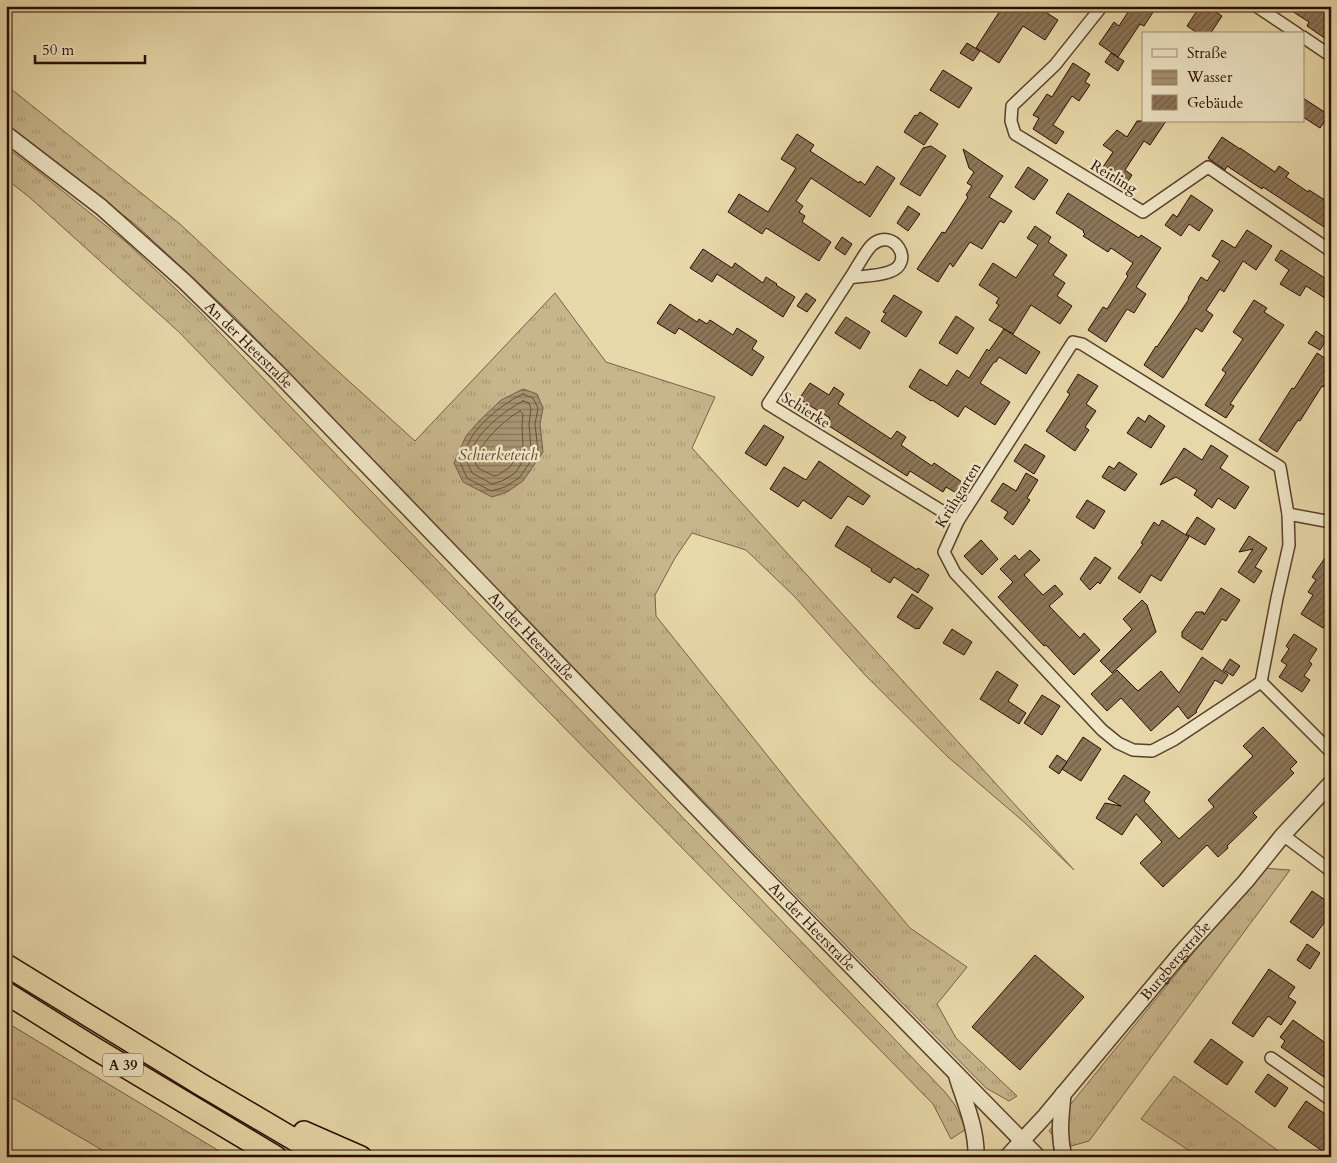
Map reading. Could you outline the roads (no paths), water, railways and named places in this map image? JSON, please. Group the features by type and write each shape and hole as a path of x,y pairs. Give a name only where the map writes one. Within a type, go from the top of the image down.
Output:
{"highway":[{"name":"A 39","path":"6,965 200,1084 324,1157"},
{"name":"A 39","path":"6,993 276,1157"},
{"path":"200,1084 361,1157"},
{"path":"240,1136 262,1157"}],"street":[{"name":"Reitling","path":"1102,6 1056,65 1012,106 1011,121 1015,134 1143,212 1208,167 1331,251"},
{"path":"1256,6 1295,32"},
{"path":"1304,39 1331,56"},
{"name":"An der Heerstraße","path":"6,134 108,213 185,282 277,372 736,848 1038,1157"},
{"name":"Schierke","path":"850,278 768,404 958,521"},
{"name":"Krühgarten","path":"1073,342 1082,344 1280,467 1288,514 1289,545 1261,682 1152,751 1133,750 1118,743 1102,730 954,573 944,552 958,521 1073,342"},
{"path":"1288,514 1331,522"},
{"path":"1261,682 1331,752"},
{"name":"Burgbergstraße","path":"1007,1157 1063,1094 1181,953 1246,881 1283,835 1331,783"},
{"path":"1283,835 1331,871"},
{"path":"1271,1058 1331,1100"},
{"path":"956,1073 974,1132 976,1157"},
{"path":"1063,1094 1060,1128 1064,1157"}],"water":[{"name":"Schierketeich","path":"523,389 537,394 543,408 540,424 543,452 523,481 507,492 492,497 463,482 454,463 466,436 479,421 501,400"}]}
